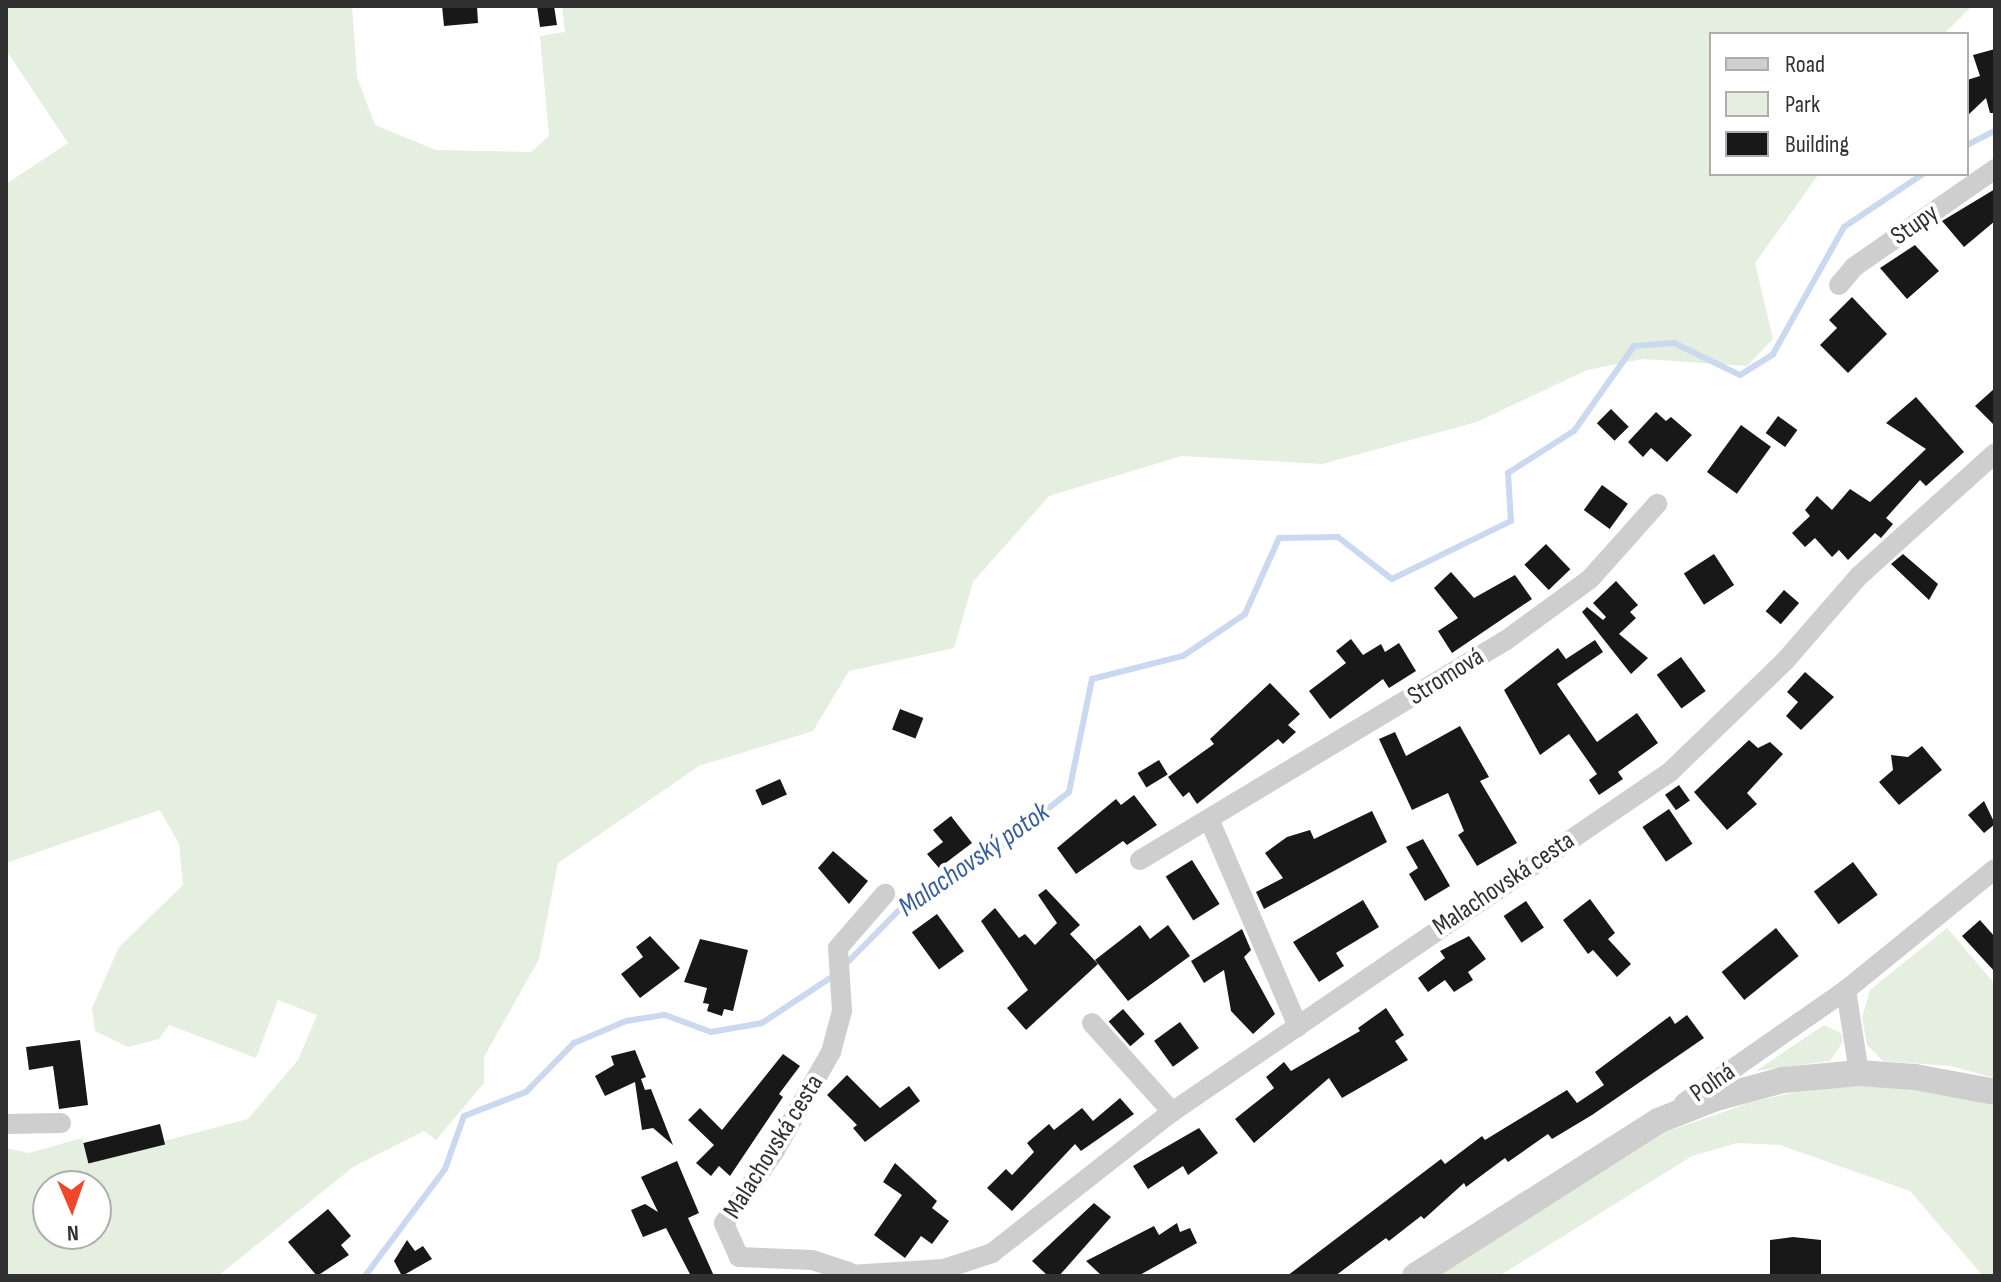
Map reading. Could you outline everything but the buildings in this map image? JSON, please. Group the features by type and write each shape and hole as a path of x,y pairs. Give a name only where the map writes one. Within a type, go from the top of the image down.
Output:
{"street":[{"name":"Stupy","path":"1839,285 1854,267 1995,169"},
{"name":"Malachovská cesta","path":"885,894 838,948 842,1011 831,1052 774,1152 724,1223 739,1257 812,1260 841,1274 973,1269 1172,1112 1703,745 1859,576 1995,453"},
{"name":"Stromová","path":"1140,860 1443,680 1575,591 1657,504"},
{"path":"1209,819 1298,1027"},
{"name":"Poľná","path":"1415,1276 1658,1121 1846,990 1995,869"},
{"path":"1846,990 1859,1073"},
{"path":"1092,1023 1172,1112"},
{"path":"1658,1121 1783,1080 1859,1073 1915,1077 1995,1092"},
{"path":"6,1124 61,1123"}],"green space":[{"path":"6,6 352,6 357,77 375,125 436,150 531,152 549,136 540,36 565,32 562,6 1972,6 1946,32 1709,32 1709,176 1818,176 1755,263 1773,339 1747,366 1643,359 1587,370 1477,422 1322,464 1182,456 1049,496 973,582 954,648 849,671 813,731 699,766 558,863 539,959 484,1057 484,1083 436,1140 424,1131 353,1167 218,1276 6,1276 6,1148 29,1153 82,1138 88,1161 248,1119 298,1060 317,1015 278,1000 256,1058 169,1025 159,1039 128,1047 95,1031 92,1008 119,947 183,885 179,844 160,810 6,863 6,184 68,143 6,50"},
{"path":"1947,928 1995,984 1995,1078 1950,1066 1883,1061 1867,1045 1862,1018 1870,990"},
{"path":"1824,1025 1841,1033 1843,1042 1830,1061 1756,1071"},
{"path":"1868,1084 1951,1094 1995,1106 1995,1276 1983,1276 1910,1191 1780,1145 1737,1143 1692,1156 1499,1276 1439,1276 1666,1132 1752,1102 1813,1088"}],"waterway":[{"name":"Malachovský potok","path":"1969,144 1995,131"},
{"name":"Malachovský potok","path":"844,966 908,901 976,866 1069,792 1092,679 1183,656 1245,614 1279,538 1338,537 1392,579 1511,521 1508,473 1574,431 1634,346 1674,343 1740,375 1773,354 1844,227 1920,176"},
{"name":"Malachovský potok","path":"365,1276 445,1169 464,1116 526,1092 574,1043 626,1021 665,1015 711,1032 762,1023 836,974"}]}
